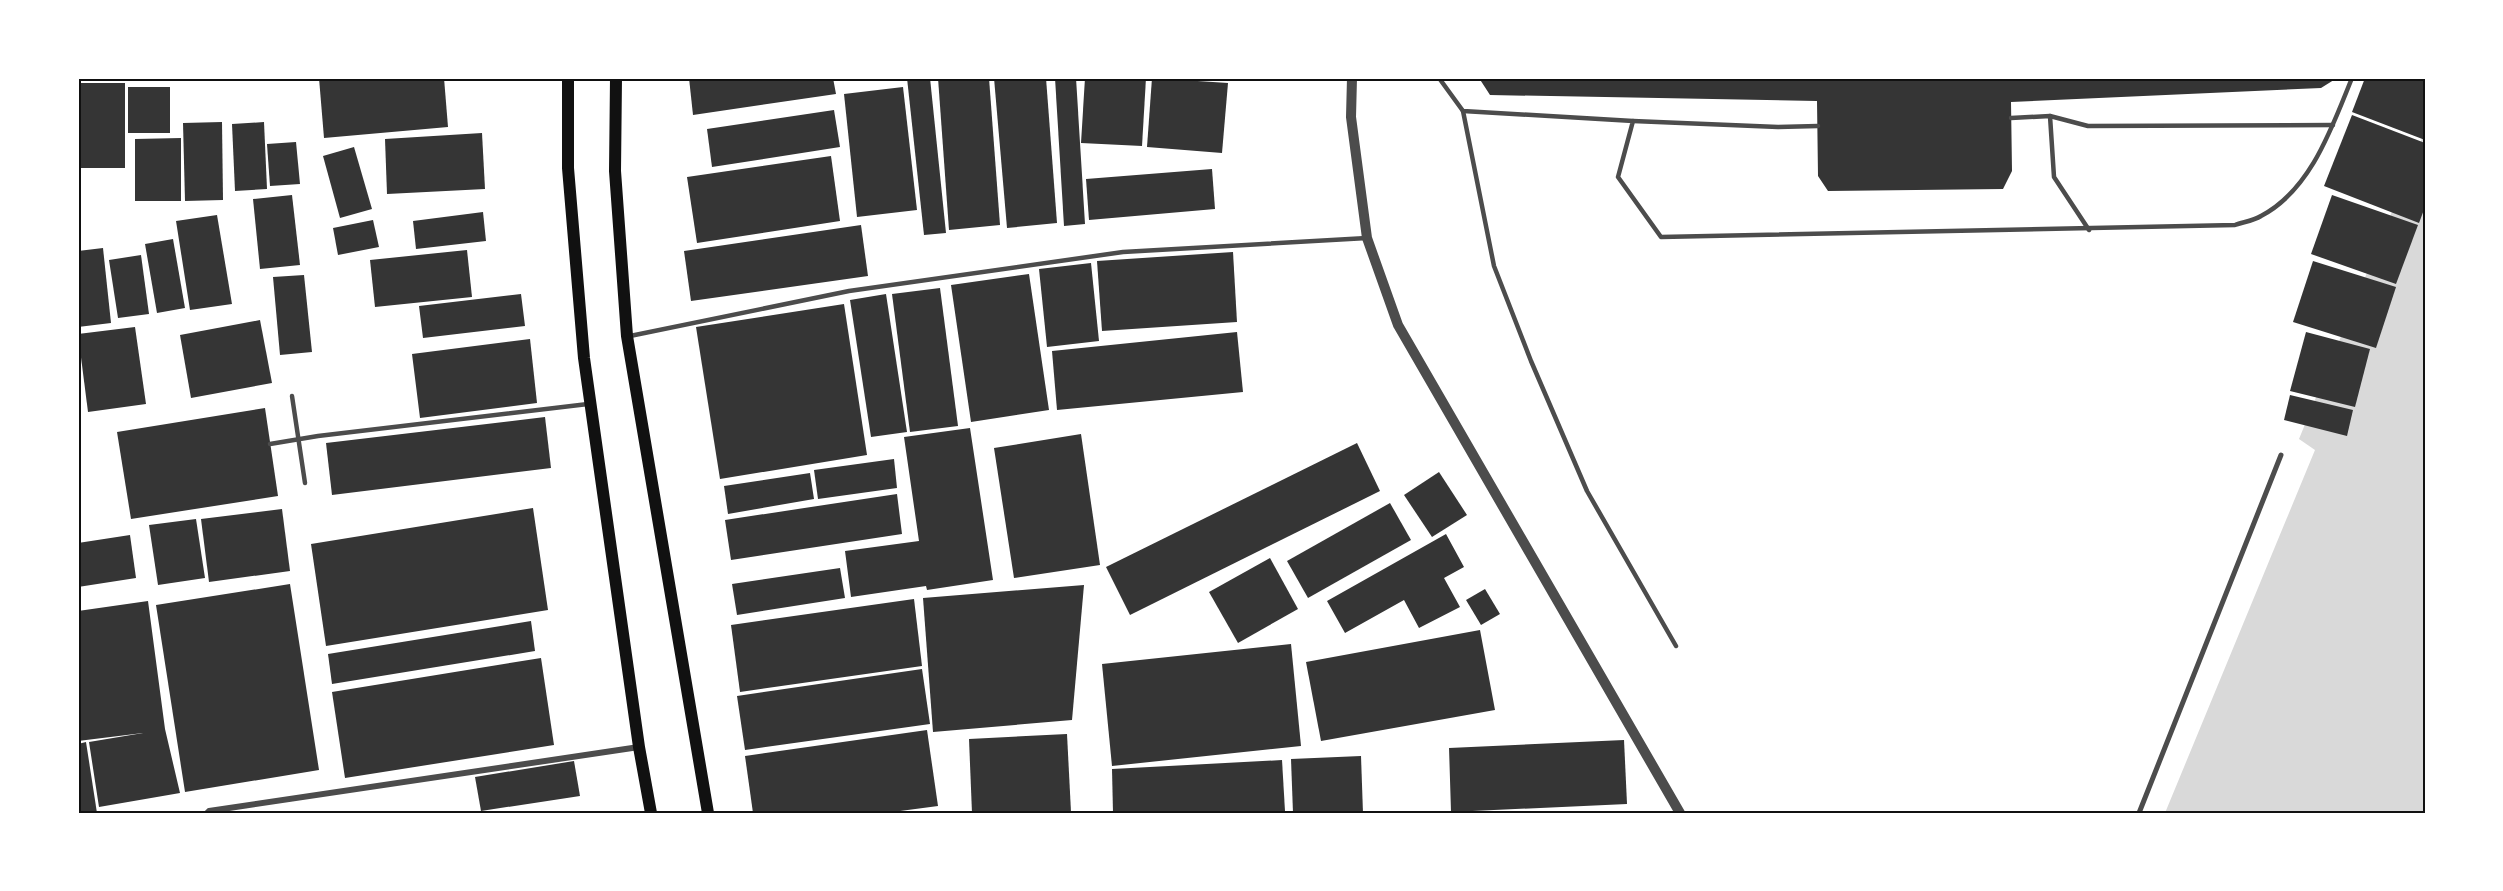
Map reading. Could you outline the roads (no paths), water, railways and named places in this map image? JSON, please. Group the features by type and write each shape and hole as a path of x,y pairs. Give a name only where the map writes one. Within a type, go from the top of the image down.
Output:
{"main road":[{"path":"568,78 568,168 584,358 639,747 651,813"},
{"path":"616,78 615,171 627,336 708,813"}],"street":[{"path":"1352,78 1351,117 1367,238 1398,325 1680,813"},
{"path":"2139,813 2281,455"},
{"path":"207,813 221,809 639,747"}],"lane":[{"path":"1439,78 1463,111 1494,266 1531,361 1587,491 1676,646"},
{"path":"1633,121 1618,177 1661,237 2090,230 2235,225 2261,217 2282,202 2316,161 2352,78"},
{"path":"1463,111 1633,121 1778,127 1818,126"},
{"path":"2011,118 2050,116 2088,126 2333,125"},
{"path":"2050,116 2054,177 2090,230"},
{"path":"627,336 849,291 1123,252 1367,238"},
{"path":"292,396 305,483"},
{"path":"270,444 591,403"}]}
